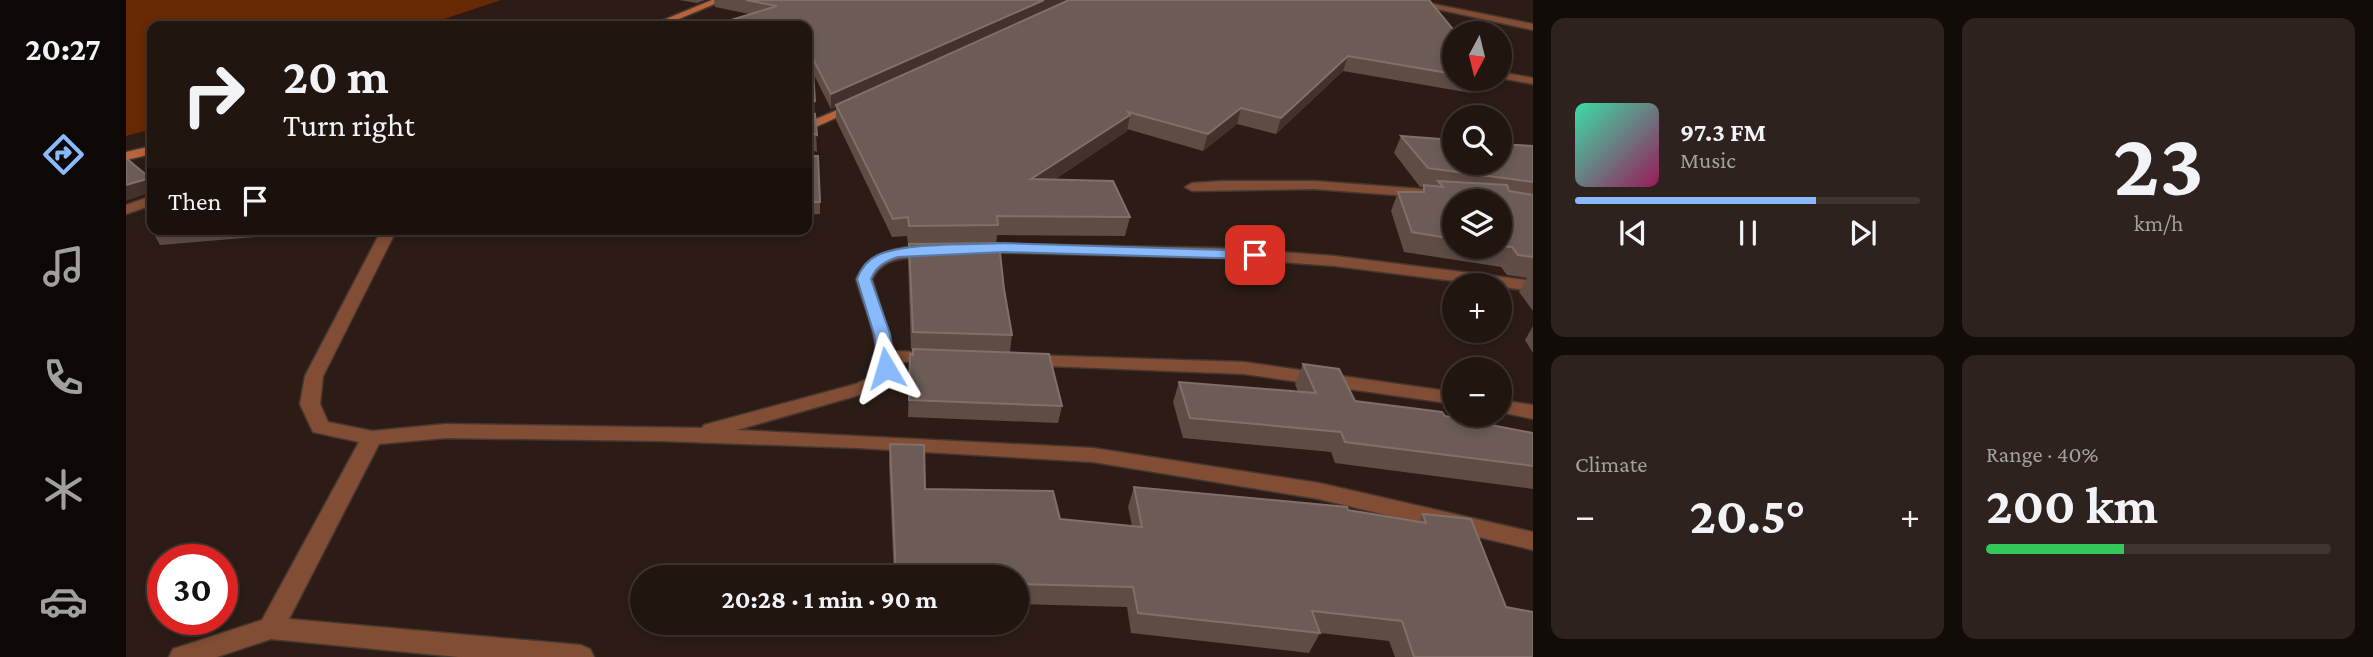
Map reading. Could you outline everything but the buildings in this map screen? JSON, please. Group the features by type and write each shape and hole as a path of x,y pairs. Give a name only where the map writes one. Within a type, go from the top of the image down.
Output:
{"main road":[{"path":"667,21 720,0"},
{"path":"812,125 867,100"},
{"path":"126,156 147,151"}],"street":[{"path":"1400,0 1533,27"},
{"path":"1427,5 1434,14"},
{"path":"1512,77 1533,81"},
{"path":"1192,187 1253,182 1334,184 1442,195"},
{"path":"126,210 147,202"},
{"path":"387,235 314,376 310,404 320,427 372,438 446,432 694,435 858,441 1093,455 1320,491 1533,541"},
{"path":"694,435 863,388 882,378 886,368 882,334 864,279 868,268 881,258 897,253 1004,248 1228,253 1335,261 1533,286"},
{"path":"885,356 954,358"},
{"path":"1009,360 1244,368 1442,396"},
{"path":"1512,408 1533,412"},
{"path":"271,628 372,438"},
{"path":"182,657 271,628 581,657"}],"shaded area":[{"path":"126,0 501,0 438,21 147,21 147,130 126,136"}],"route":[{"path":"886,368 882,334 864,279 868,268 881,258 897,253 1004,248 1255,255"}]}
